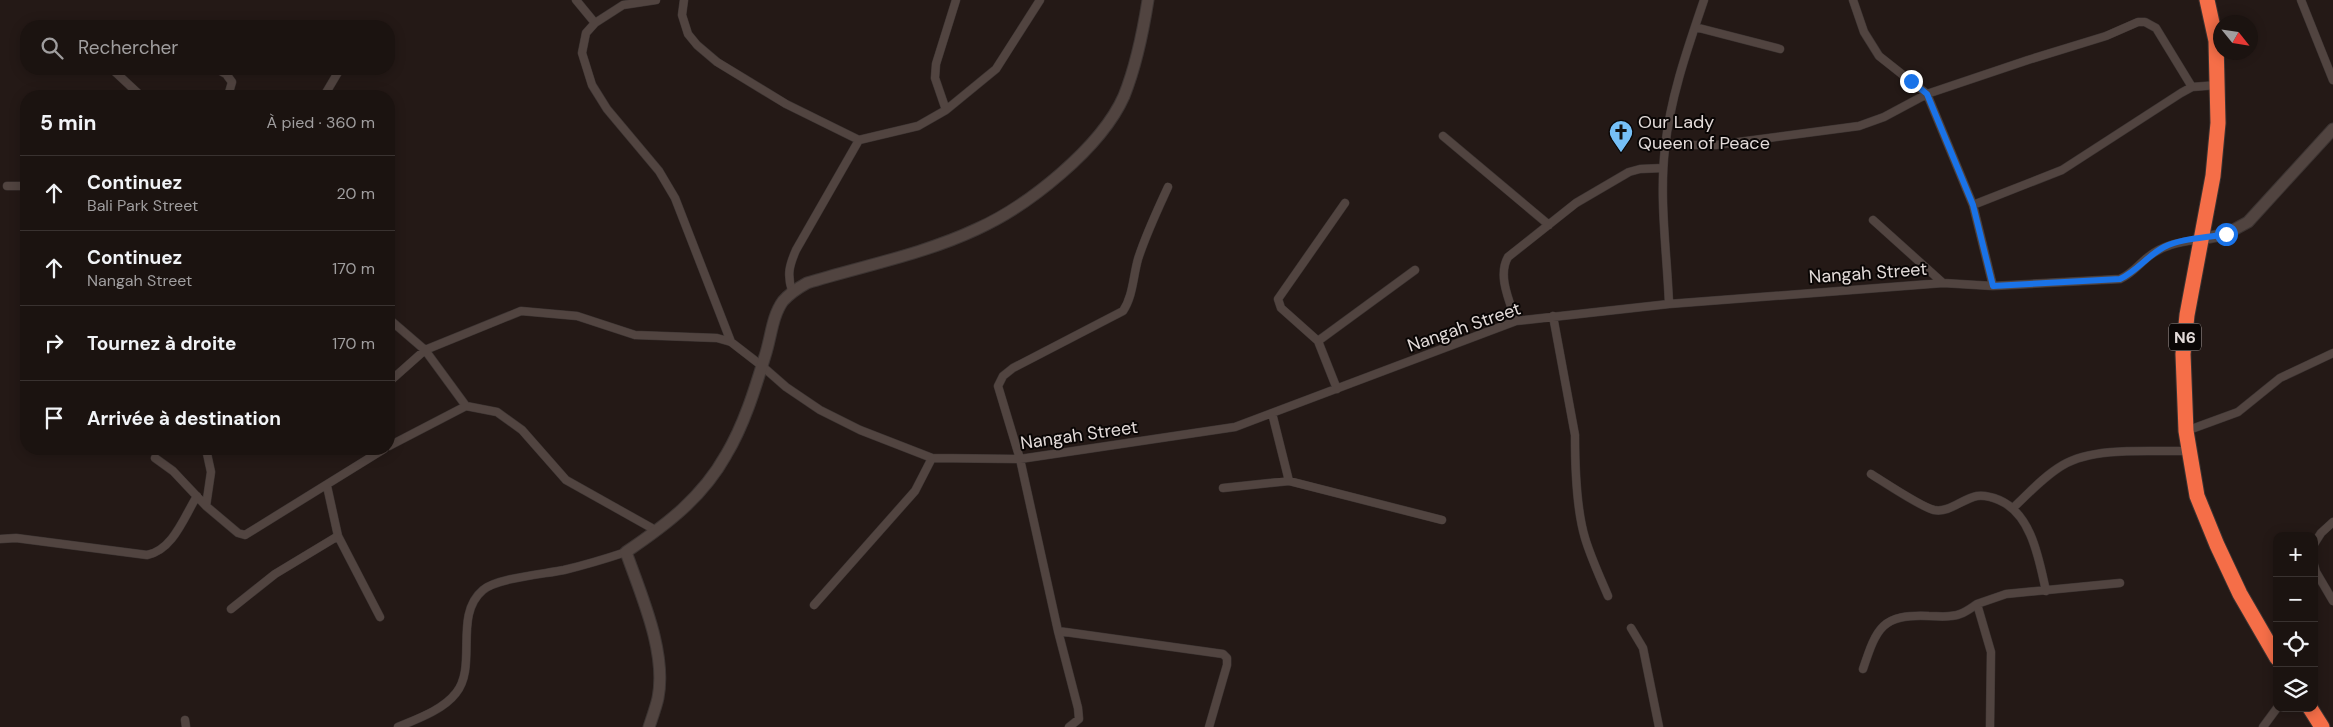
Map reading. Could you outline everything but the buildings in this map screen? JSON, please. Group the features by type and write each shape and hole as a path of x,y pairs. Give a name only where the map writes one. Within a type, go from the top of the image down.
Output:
{"highway":[{"name":"N6","path":"2207,0 2216,41 2218,123 2214,167 2187,315 2183,354 2186,431 2198,496 2217,545 2240,594 2273,651"},
{"path":"2313,712 2322,727"}],"street":[{"path":"576,0 595,22"},
{"path":"656,0 623,5 595,22 586,33 582,53 592,85 607,109 659,171 675,198 731,342"},
{"path":"684,0 682,15 688,34 697,45 717,62 786,104 859,140 918,126 946,110 996,69 1040,0"},
{"path":"946,110 935,78 936,64 956,0"},
{"path":"398,727 421,718 448,702 458,692 464,675 469,614 476,598 484,589 498,583 565,570 626,552 657,531 688,505 726,455 739,428 762,366 775,318 782,303 792,292 807,283 937,245 968,233 1013,211 1086,149 1112,116 1124,96 1142,34 1148,0"},
{"path":"1853,0 1864,32 1879,56 1927,94 1973,205 1993,286"},
{"path":"2301,0 2333,80"},
{"path":"1669,304 1663,168 1665,146 1675,97 1701,1"},
{"path":"1665,146 1716,145 1859,126 1884,117 1927,94 2106,36 2138,22 2145,22 2156,28 2192,87"},
{"path":"1695,27 1780,49"},
{"path":"118,75 135,90"},
{"path":"227,75 232,82 230,90"},
{"path":"328,90 336,75"},
{"path":"1973,205 2062,170 2192,87 2218,85"},
{"path":"2201,239 2226,234 2248,222 2333,129"},
{"path":"1443,136 1548,225"},
{"path":"792,292 788,278 789,266 796,250 859,140"},
{"path":"1516,322 1503,277 1503,267 1508,257 1576,203 1629,172 1640,169 1663,168"},
{"path":"7,186 20,186"},
{"path":"1069,727 1079,718 1078,708 1058,630 1020,459 998,386 1003,376 1013,368 1123,311 1128,303 1138,260 1148,230 1168,187"},
{"path":"1337,389 1318,341 1282,308 1278,299 1346,203"},
{"path":"1873,220 1943,283"},
{"name":"Nangah Street","path":"731,342 786,387 820,410 860,430 932,458 1020,459 1222,430 1516,322 1553,316 1669,304 1943,283 1993,286 2120,279 2131,274 2148,256 2166,246 2201,239"},
{"path":"1318,341 1415,270"},
{"path":"395,377 425,350 521,311 577,316 635,335 718,338 731,342"},
{"path":"1553,316 1575,435 1574,452 1585,538 1608,596"},
{"path":"395,324 425,350 466,406"},
{"path":"2186,431 2238,412 2280,378 2332,356"},
{"path":"395,443 466,406 497,412 522,430 566,480 657,531"},
{"path":"1272,413 1289,481"},
{"path":"2013,508 2047,476 2064,464 2084,457 2106,453 2189,451"},
{"path":"206,506 211,472 207,455"},
{"path":"155,458 172,471 206,506 238,532 245,535 375,455"},
{"path":"814,605 915,492 932,458"},
{"path":"1871,474 1931,510 1949,508 1976,496 1988,496 2013,508 2022,520 2030,537 2046,591"},
{"path":"1223,488 1289,481 1442,520"},
{"path":"327,486 338,536 380,618"},
{"path":"0,539 16,538 147,555 157,553 168,545 197,496"},
{"path":"2318,537 2333,522"},
{"path":"231,609 275,574 338,536"},
{"path":"626,552 649,619 656,650 659,679 658,697 648,727"},
{"path":"2318,575 2333,601"},
{"path":"1863,670 1872,642 1892,619 1906,615 1948,616 1960,614 1977,604 2006,594 2120,583"},
{"path":"1977,604 1991,652 1990,727"},
{"path":"1631,628 1646,660 1659,727"},
{"path":"1058,630 1224,654 1227,658 1227,665 1209,727"},
{"path":"2263,727 2274,712"}],"place":[{"name":"Our Lady Queen of Peace","path":"1621,153"}],"route":[{"path":"1911,81 1927,94 1973,205 1993,286 2120,279 2131,274 2148,256 2166,246 2183,241 2226,234"}]}
